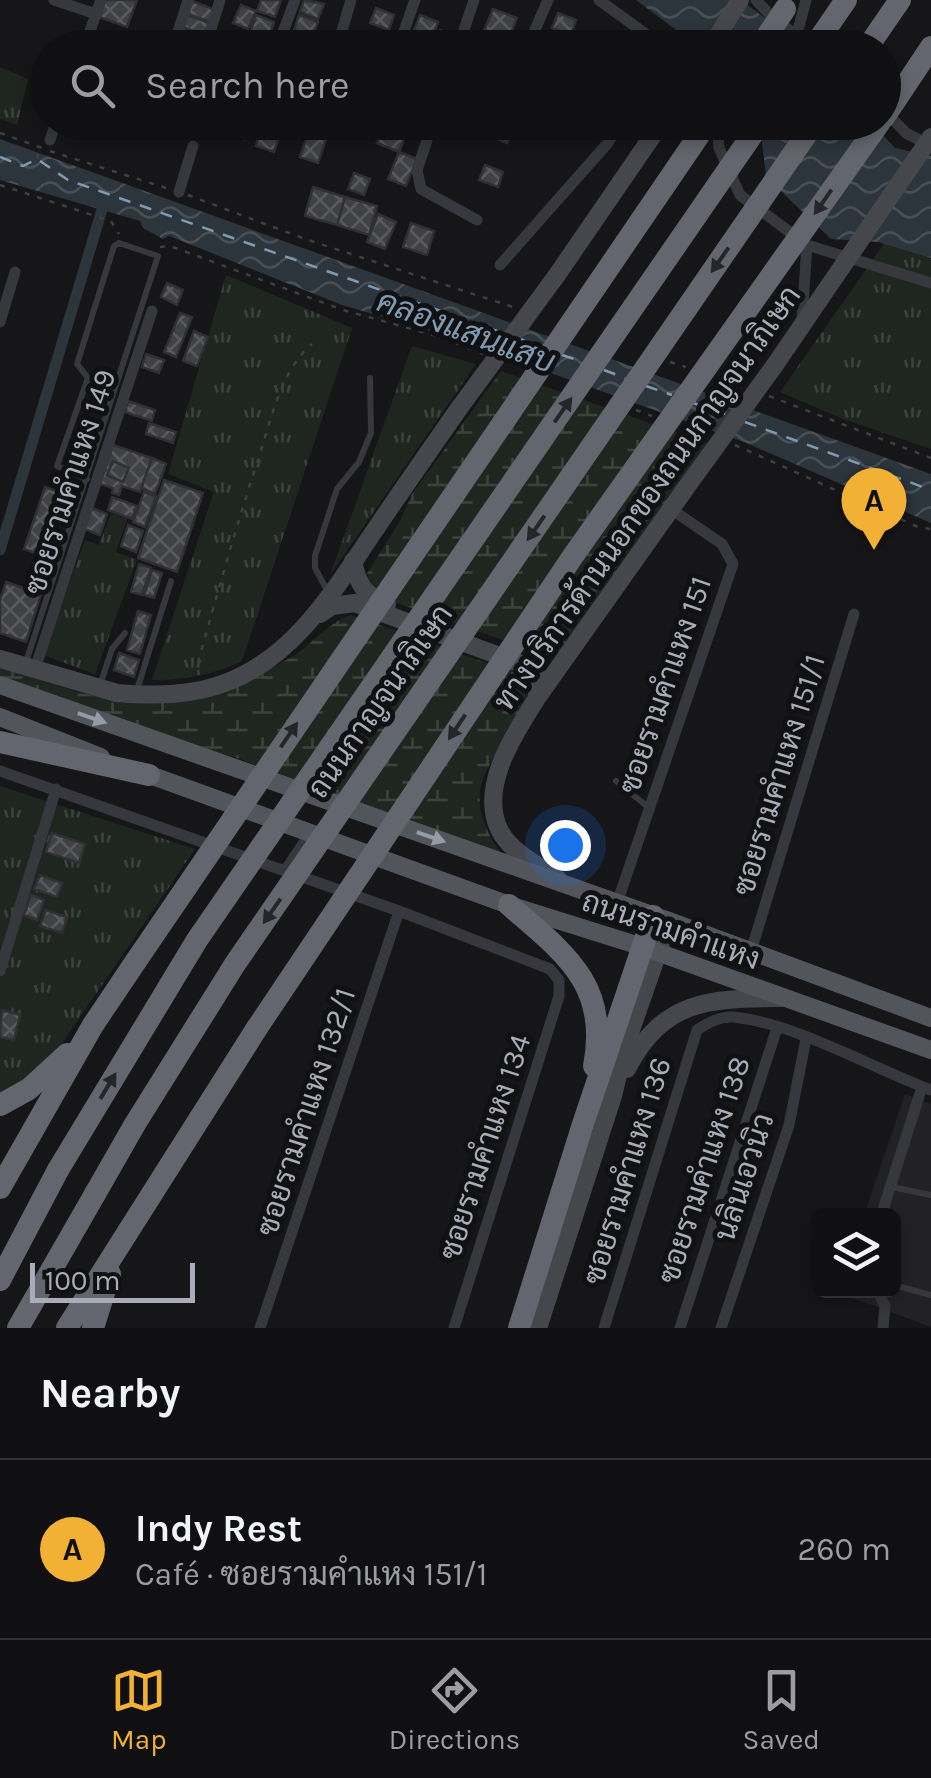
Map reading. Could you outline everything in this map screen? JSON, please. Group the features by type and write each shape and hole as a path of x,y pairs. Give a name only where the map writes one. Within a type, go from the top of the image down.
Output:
{"highway":[{"path":"819,30 846,0"},
{"path":"879,30 900,0"},
{"path":"772,30 793,2"},
{"path":"901,90 931,47"},
{"path":"901,96 931,63"},
{"path":"0,1188 8,1159 136,960 696,140"},
{"name":"ถนนกาญจนาภิเษก","path":"0,1280 58,1170 197,940 749,140"},
{"name":"ถนนกาญจนาภิเษก","path":"18,1328 134,1124 236,964 804,140"},
{"path":"67,1328 257,1028 573,556 866,140"},
{"path":"0,742 150,775"},
{"path":"508,905 569,958 592,997 598,1032 583,1124"},
{"path":"519,1328 583,1124 661,918"},
{"path":"0,1106 50,1071 93,1025"},
{"path":"93,1328 119,1242"}],"main road":[{"path":"721,30 740,0"},
{"name":"ทางบริการด้านนอกของถนนกาญจนาภิเษก","path":"567,885 517,851 499,830 493,803 496,780 520,724 931,137"},
{"path":"0,659 98,688 136,694 184,694 230,682 272,658 330,595 652,140"},
{"path":"353,561 357,580 370,598 531,658 547,660 567,654"},
{"path":"311,620 332,606 355,604 527,666 536,673 537,698"},
{"name":"ถนนรามคำแหง","path":"0,686 661,918 931,1018"},
{"name":"ถนนรามคำแหง","path":"0,717 508,905 651,950 931,1050"},
{"path":"538,1328 613,1096 651,950"},
{"path":"613,1096 641,1042 666,1019 716,1000 783,998"}],"street":[{"path":"54,0 96,14"},
{"path":"90,30 101,0"},
{"path":"179,30 188,0"},
{"path":"211,30 220,0"},
{"path":"285,30 296,0"},
{"path":"343,30 352,0"},
{"path":"404,30 415,0"},
{"path":"464,30 474,0"},
{"path":"535,30 548,0"},
{"path":"599,0 642,30"},
{"path":"756,0 789,30"},
{"path":"793,2 803,30"},
{"path":"901,127 931,146"},
{"path":"45,144 47,140"},
{"path":"427,140 418,170 421,189 477,220"},
{"path":"500,265 609,140"},
{"path":"718,140 740,195 807,245 931,283"},
{"path":"179,192 193,146"},
{"path":"802,324 807,245"},
{"path":"0,322 15,272"},
{"name":"ซอยรามคำแหง 149","path":"30,667 152,310"},
{"name":"ซอยรามคำแหง 151","path":"617,903 733,564 722,544 671,509"},
{"name":"ซอยรามคำแหง 151/1","path":"751,951 854,614"},
{"path":"0,771 399,911"},
{"path":"0,971 56,790"},
{"path":"285,870 310,833"},
{"name":"ซอยรามคำแหง 134","path":"399,911 550,969 559,980 559,996 454,1328"},
{"name":"ซอยรามคำแหง 132/1","path":"260,1328 399,911"},
{"name":"ถนนรามคำแหง","path":"697,1030 730,1016 777,1028 927,1089"},
{"name":"ซอยรามคำแหง 138","path":"680,1328 777,1028"},
{"name":"ซอยรามคำแหง 136","path":"604,1328 697,1030"},
{"name":"นลินเอวนิว","path":"721,1328 789,1126 806,1039"},
{"path":"884,1208 927,1089"},
{"path":"881,1298 885,1306 883,1328"}],"lane":[{"path":"30,667 158,256 119,242 114,246 77,364 88,378 57,466 87,479"},
{"path":"330,595 319,579 315,556 337,489 359,462 371,433 370,378"},
{"path":"136,694 171,581"},
{"path":"98,688 112,649 125,632"},
{"path":"616,781 648,806"},
{"path":"890,1187 931,1195"},
{"path":"901,1287 931,1296"}],"path":[{"path":"0,132 45,144 305,240 528,313"},
{"path":"37,159 45,144"},
{"path":"0,185 111,221 118,234"},
{"path":"149,243 170,246 342,310 444,338 481,353"},
{"path":"202,690 197,666 231,544 278,401 300,354 312,344"},
{"path":"660,358 698,372"},
{"path":"717,378 931,458"},
{"path":"624,406 659,418"},
{"path":"677,425 712,437"},
{"path":"729,443 931,530"}],"shaded area":[{"path":"905,1094 931,1104 931,1327 853,1298 901,1298 901,1208 866,1208"}],"green space":[{"path":"0,67 28,79 17,125 0,119"},
{"path":"931,177 931,449 843,419 780,392"},
{"path":"226,275 352,328 242,661 198,676 152,680 214,492 168,474"},
{"path":"412,346 476,364 330,575"},
{"path":"501,371 712,445 563,650 543,654 374,595 366,575 412,494"},
{"path":"111,513 127,519 116,552 137,560 95,674 43,655 85,540 99,545"},
{"path":"351,615 518,674 528,683 515,726 482,781 480,802 486,827 504,857 240,759 0,679 0,667 112,699 150,703 183,699 274,666"},
{"path":"0,786 195,849 48,1064 0,1096"}],"water":[{"path":"636,0 741,0 781,30 676,30"},
{"name":"คลองแสนแสบ","path":"0,139 931,474 931,523 744,442 447,336 342,305 169,236 163,239 143,228 140,221 0,180"},
{"path":"762,140 888,140 895,148 931,156 931,258 878,242 831,239 766,177"}],"building":[{"path":"105,0 137,0 127,27 99,17"},
{"path":"261,0 281,0 275,17 257,11"},
{"path":"304,0 324,4 318,19 300,12"},
{"path":"192,1 215,10 210,22 188,14"},
{"path":"241,5 256,11 248,29 233,23"},
{"path":"376,8 394,15 389,30 370,23"},
{"path":"493,9 517,18 512,30 484,30"},
{"path":"558,13 576,20 573,30 552,28"},
{"path":"187,15 210,23 208,30 183,27"},
{"path":"256,15 274,22 271,30 251,30"},
{"path":"299,15 318,22 315,30 294,30"},
{"path":"420,15 438,22 435,30 414,30"},
{"path":"258,140 278,140 274,152 256,146"},
{"path":"306,140 326,140 318,163 300,157"},
{"path":"378,140 404,140 399,152 377,143"},
{"path":"399,152 417,159 406,186 388,179"},
{"path":"485,165 503,172 498,187 479,180"},
{"path":"354,173 370,179 364,195 348,189"},
{"path":"313,187 345,197 337,225 305,216"},
{"path":"345,197 377,206 369,235 337,225"},
{"path":"378,214 396,222 385,249 367,242"},
{"path":"411,223 434,231 427,255 403,247"},
{"path":"167,283 183,290 177,305 161,297"},
{"path":"180,313 192,317 176,357 164,352"},
{"path":"194,331 208,337 197,366 183,361"},
{"path":"146,354 164,360 159,373 142,367"},
{"path":"128,401 155,410 152,421 125,412"},
{"path":"149,423 176,432 173,443 146,434"},
{"path":"113,445 152,458 140,492 122,486 119,495 112,493 113,488 100,484"},
{"path":"152,458 166,464 155,494 141,488"},
{"path":"113,461 129,468 123,482 107,475"},
{"path":"164,480 203,493 177,572 138,558"},
{"path":"45,487 66,494 44,556 24,549"},
{"path":"144,492 156,496 145,527 133,522"},
{"path":"112,497 137,506 132,519 108,510"},
{"path":"92,508 107,514 100,535 84,529"},
{"path":"128,525 143,531 136,552 121,546"},
{"path":"139,564 151,568 142,595 131,592"},
{"path":"152,570 162,573 154,598 144,595"},
{"path":"6,582 41,594 26,642 0,633 0,600"},
{"path":"138,611 151,615 140,654 127,650"},
{"path":"119,653 139,660 134,677 114,670"},
{"path":"52,833 85,844 79,863 46,852"},
{"path":"40,875 62,883 57,897 34,889"},
{"path":"31,895 44,900 37,920 24,915"},
{"path":"46,910 67,917 62,933 40,926"},
{"path":"2,1010 20,1015 14,1040 0,1037"}],"waterway":[{"path":"0,550 104,203"}],"ferry route":[{"path":"0,157 23,166 37,159 68,180 503,333"},
{"path":"520,339 540,347"},
{"path":"562,355 583,362"},
{"path":"604,370 625,378"},
{"path":"646,386 672,395"},
{"path":"693,403 728,415"},
{"path":"745,422 931,490"}],"place":[{"name":"Indy Rest","path":"874,550"}]}
